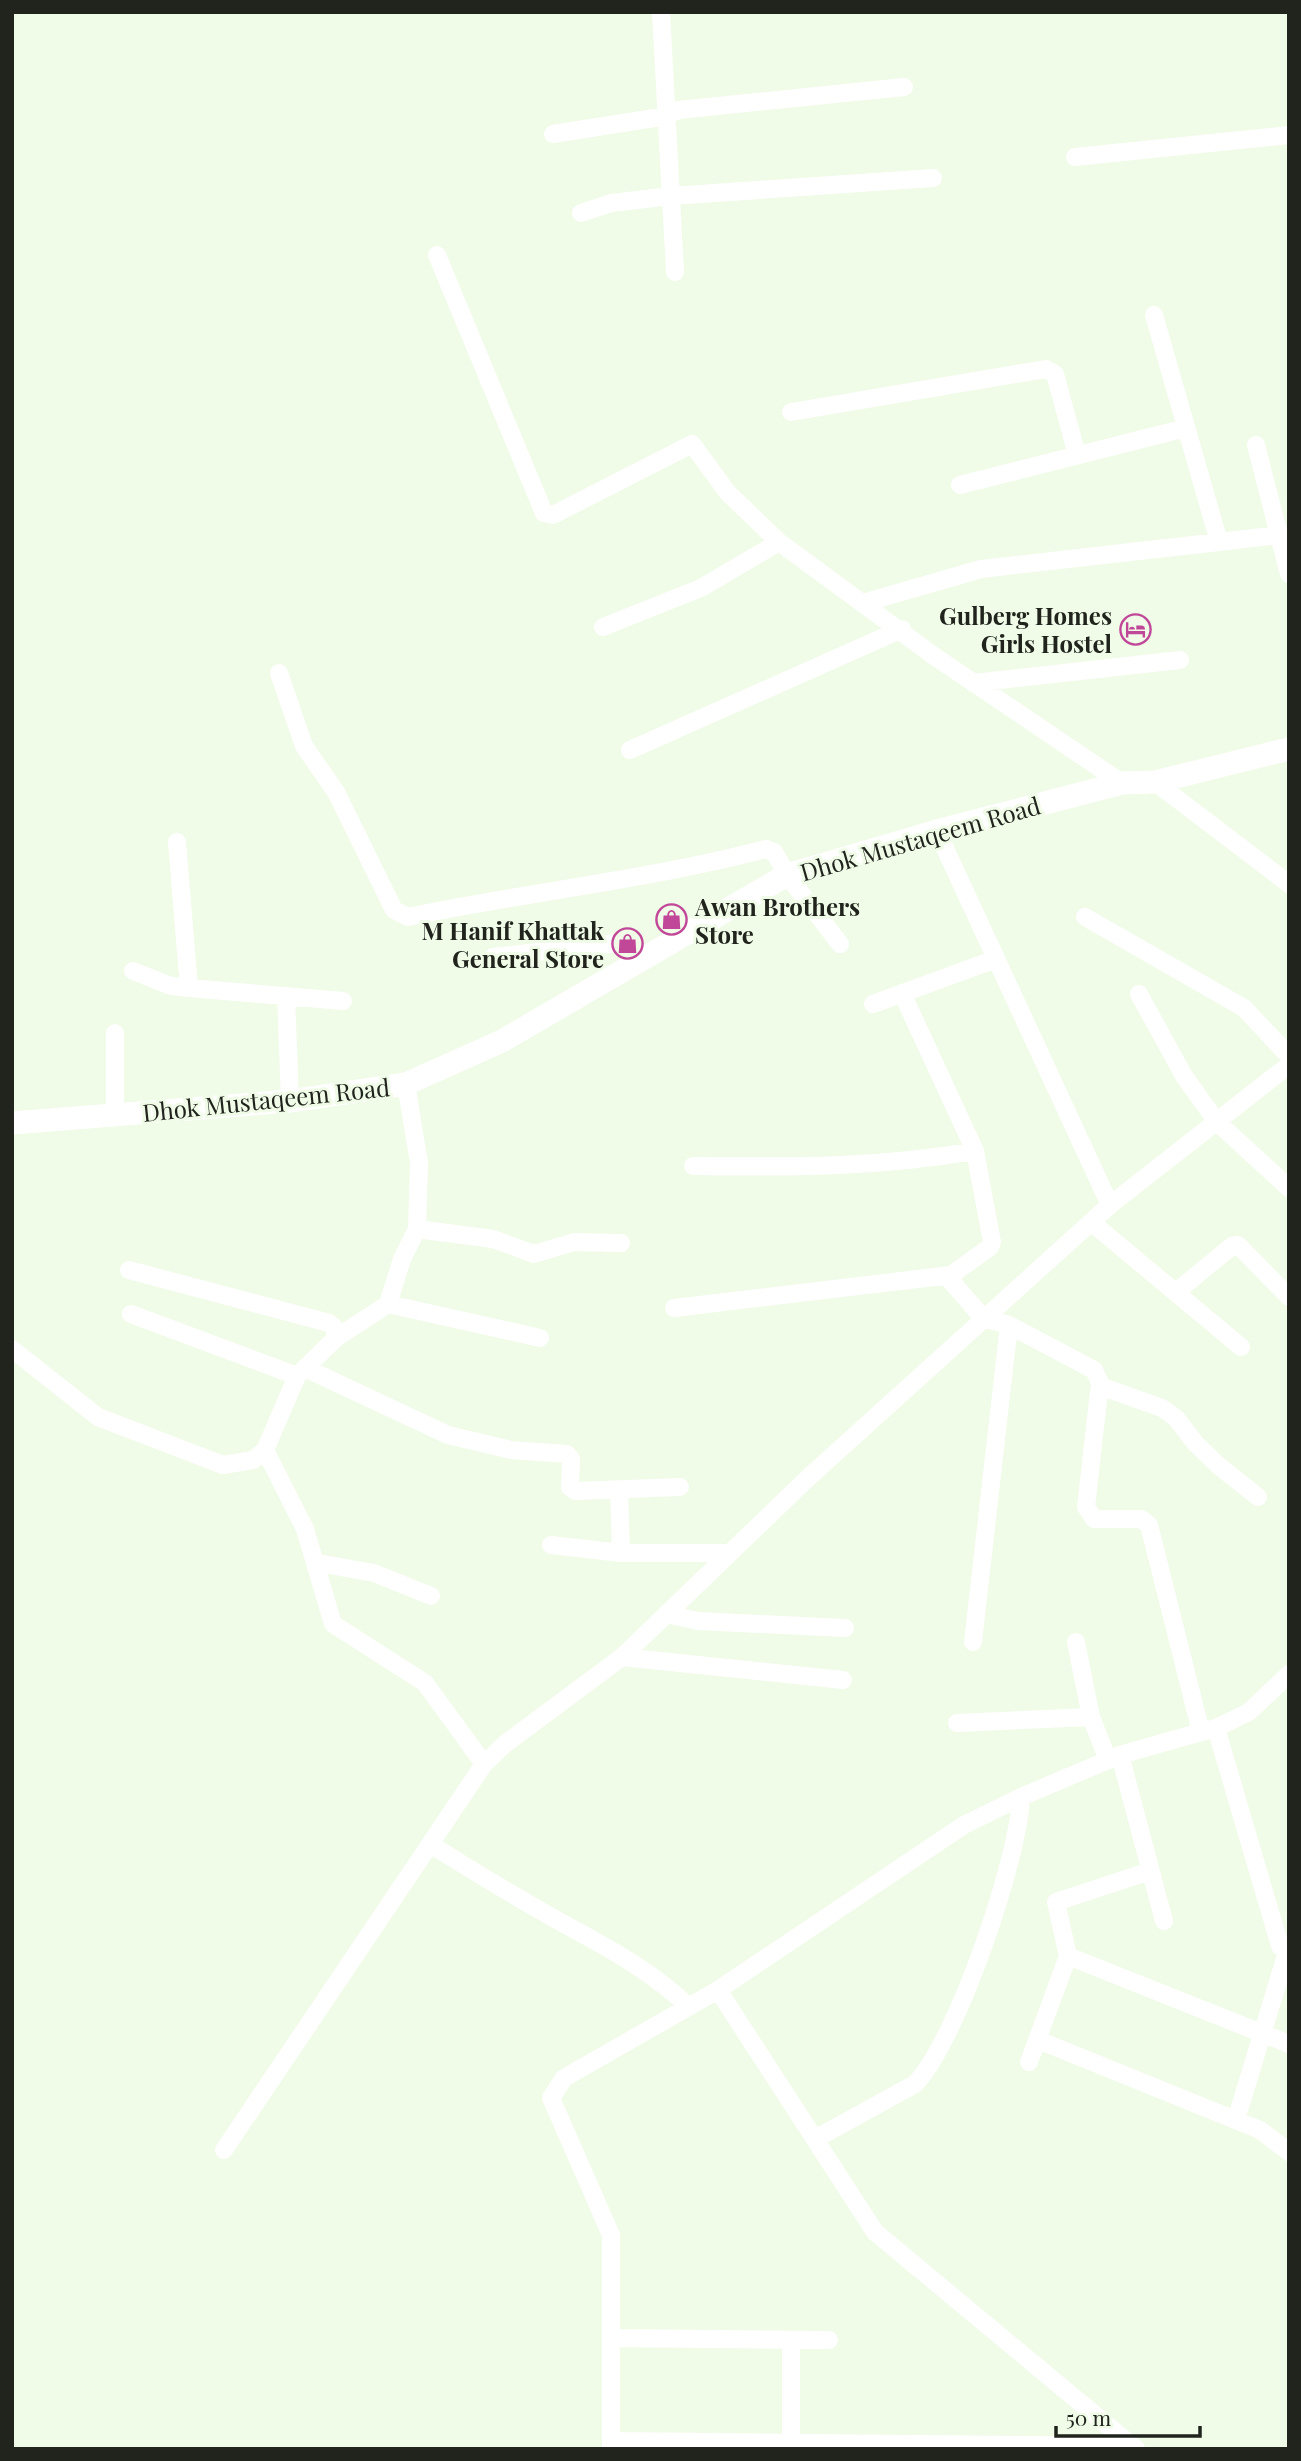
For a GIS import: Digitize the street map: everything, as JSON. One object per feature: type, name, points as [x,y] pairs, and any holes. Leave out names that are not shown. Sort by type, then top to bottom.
[{"type":"street","points":[[661,12],[675,272]]},
{"type":"street","points":[[553,134],[667,116],[678,110],[904,87]]},
{"type":"street","points":[[1074,158],[1289,135]]},
{"type":"street","points":[[581,213],[611,203],[671,196],[933,178]]},
{"type":"street","points":[[437,255],[544,513],[553,515],[692,444],[728,493],[779,542],[973,682],[1122,783]]},
{"type":"street","points":[[1154,314],[1219,542]]},
{"type":"street","points":[[791,412],[1046,369],[1055,374],[1077,455]]},
{"type":"street","points":[[960,485],[1185,428]]},
{"type":"street","points":[[1256,445],[1289,574]]},
{"type":"street","points":[[863,603],[981,569],[1278,535]]},
{"type":"street","points":[[603,627],[701,588],[779,542]]},
{"type":"street","points":[[630,750],[902,629]]},
{"type":"street","points":[[973,682],[1180,660]]},
{"type":"street","points":[[279,673],[304,746],[336,792],[394,910],[400,915],[408,917],[503,897],[666,872],[766,849],[774,852],[787,875],[840,944]]},
{"type":"street","name":"Dhok Mustaqeem Road","points":[[12,1123],[290,1101],[406,1084],[502,1041],[787,875],[937,831],[1122,783],[1155,782],[1289,748]]},
{"type":"street","points":[[1155,782],[1289,884]]},
{"type":"street","points":[[937,831],[1110,1205]]},
{"type":"street","points":[[177,842],[189,988]]},
{"type":"street","points":[[1085,917],[1244,1008],[1289,1056]]},
{"type":"street","points":[[493,957],[617,943],[648,956]]},
{"type":"street","points":[[873,1004],[996,959]]},
{"type":"street","points":[[133,971],[171,986],[343,1001]]},
{"type":"street","points":[[674,1308],[951,1275],[990,1247],[992,1242],[975,1151],[902,993]]},
{"type":"street","points":[[1139,994],[1184,1076],[1217,1122],[1289,1188]]},
{"type":"street","points":[[286,996],[290,1101]]},
{"type":"street","points":[[115,1033],[115,1115]]},
{"type":"street","points":[[224,2150],[484,1763],[505,1744],[622,1657],[983,1318],[1110,1205],[1289,1065]]},
{"type":"street","points":[[12,1349],[99,1417],[223,1465],[253,1460],[264,1450],[301,1372],[336,1338],[388,1304],[402,1259],[417,1229],[419,1163],[406,1084]]},
{"type":"street","points":[[693,1166],[830,1167],[907,1163],[975,1151]]},
{"type":"street","points":[[1091,1222],[1241,1347]]},
{"type":"street","points":[[417,1229],[493,1239],[534,1254],[574,1242],[621,1243]]},
{"type":"street","points":[[1176,1292],[1238,1245],[1289,1297]]},
{"type":"street","points":[[129,1270],[329,1323],[334,1327],[336,1338]]},
{"type":"street","points":[[951,1275],[951,1281],[983,1318],[1009,1325],[1094,1370],[1100,1386],[1086,1507],[1094,1519],[1141,1519],[1149,1525],[1208,1730],[1280,1946],[1288,1953],[1236,2120]]},
{"type":"street","points":[[388,1304],[540,1338]]},
{"type":"street","points":[[131,1314],[301,1372],[448,1435],[511,1450],[567,1454],[571,1459],[570,1488],[575,1491],[680,1487]]},
{"type":"street","points":[[973,1642],[1009,1325]]},
{"type":"street","points":[[1100,1386],[1162,1408],[1176,1418],[1211,1459],[1258,1497]]},
{"type":"street","points":[[264,1450],[306,1530],[318,1563],[333,1624],[425,1683],[484,1763]]},
{"type":"street","points":[[619,1490],[621,1553]]},
{"type":"street","points":[[551,1545],[621,1553],[730,1553]]},
{"type":"street","points":[[318,1563],[374,1573],[430,1596]]},
{"type":"street","points":[[666,1614],[698,1621],[845,1628]]},
{"type":"street","points":[[1076,1642],[1090,1717],[1114,1757],[1164,1921]]},
{"type":"street","points":[[622,1657],[843,1680]]},
{"type":"street","points":[[1134,2447],[791,2443],[611,2445],[611,2235],[551,2098],[564,2078],[609,2056],[718,1990],[964,1825],[1114,1757],[1208,1730],[1249,1712],[1288,1677]]},
{"type":"street","points":[[957,1723],[1090,1717]]},
{"type":"street","points":[[815,2140],[915,2084],[927,2071],[942,2046],[992,1922],[1020,1818],[1021,1797]]},
{"type":"street","points":[[430,1844],[493,1884],[635,1964],[669,1987],[689,2007]]},
{"type":"street","points":[[1029,2062],[1068,1956],[1056,1902],[1150,1871]]},
{"type":"street","points":[[1068,1956],[1289,2043]]},
{"type":"street","points":[[718,1990],[875,2232],[1134,2447]]},
{"type":"street","points":[[1038,2040],[1260,2130],[1289,2152]]},
{"type":"street","points":[[611,2338],[829,2340]]},
{"type":"street","points":[[791,2340],[791,2443]]},
{"type":"place","name":"Gulberg Homes Girls Hostel","points":[[1135,629]]},
{"type":"place","name":"Awan Brothers Store","points":[[672,920]]},
{"type":"place","name":"M Hanif Khattak General Store","points":[[627,944]]}]
